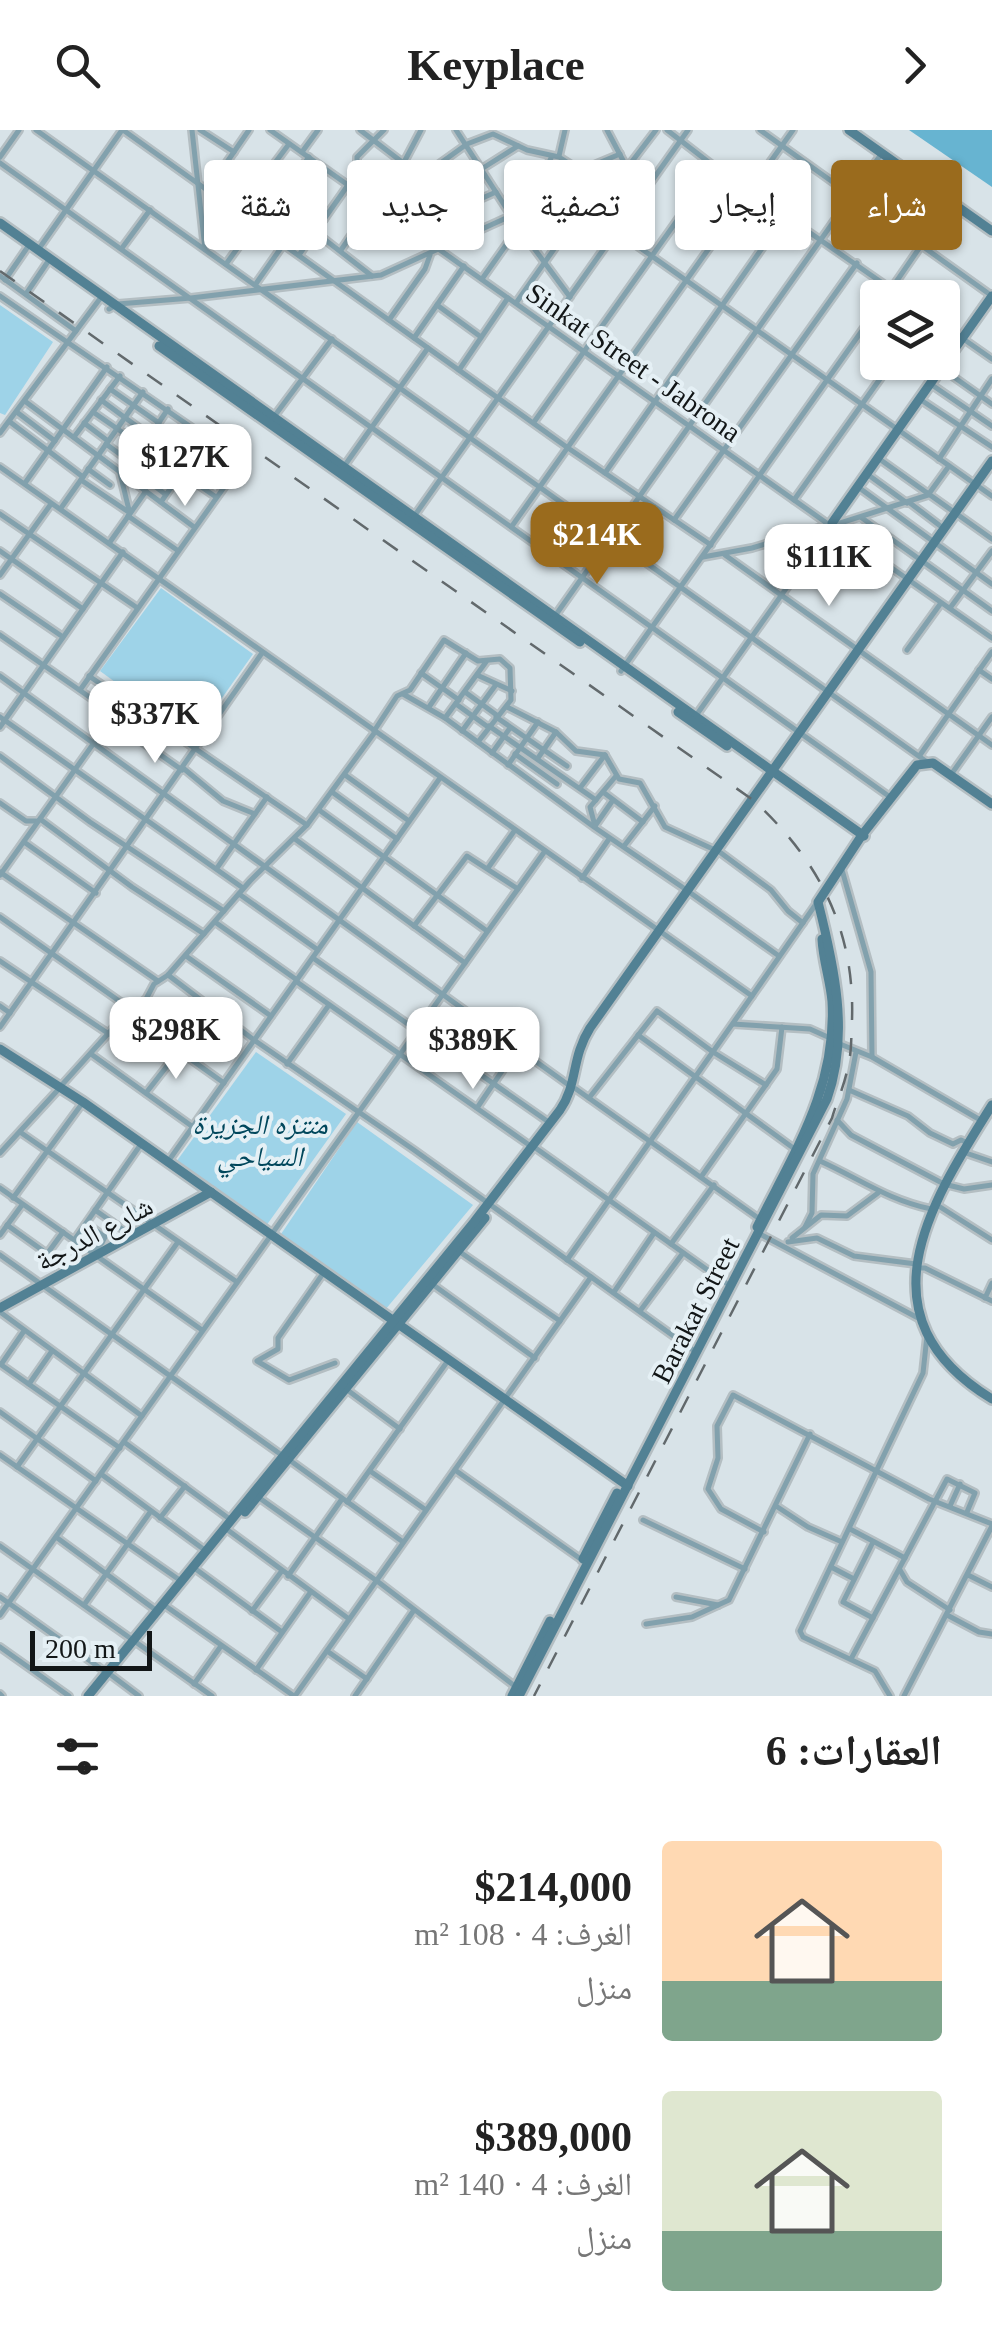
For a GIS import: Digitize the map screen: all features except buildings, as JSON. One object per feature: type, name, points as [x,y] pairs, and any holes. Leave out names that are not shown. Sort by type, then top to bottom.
[{"type":"street","points":[[19,130],[0,160],[890,797]]},
{"type":"street","points":[[36,130],[204,249]]},
{"type":"street","points":[[76,331],[3,278],[67,210],[123,130],[204,189]]},
{"type":"street","points":[[192,130],[204,249]]},
{"type":"street","points":[[200,130],[234,152]]},
{"type":"street","points":[[228,160],[249,130]]},
{"type":"street","name":"Sinkat Street - Jabrona","points":[[270,130],[347,183]]},
{"type":"street","points":[[301,152],[318,130]]},
{"type":"street","points":[[360,130],[397,160]]},
{"type":"street","points":[[357,160],[384,130]]},
{"type":"street","points":[[408,160],[421,130]]},
{"type":"street","points":[[456,130],[477,160]]},
{"type":"street","points":[[507,138],[517,130]]},
{"type":"street","points":[[553,160],[565,130]]},
{"type":"street","points":[[608,130],[623,160]]},
{"type":"street","points":[[633,160],[656,130]]},
{"type":"street","points":[[667,130],[706,160]]},
{"type":"street","points":[[655,177],[688,130]]},
{"type":"street","points":[[760,130],[831,181]]},
{"type":"street","points":[[772,160],[793,130]]},
{"type":"street","points":[[848,130],[892,160]]},
{"type":"street","points":[[445,160],[466,144],[490,134],[561,160]]},
{"type":"street","points":[[278,160],[289,144]]},
{"type":"street","points":[[484,167],[518,146]]},
{"type":"street","points":[[877,160],[882,153]]},
{"type":"street","points":[[605,160],[620,154]]},
{"type":"street","points":[[484,171],[504,204]]},
{"type":"street","points":[[327,215],[347,185]]},
{"type":"street","points":[[484,197],[497,192]]},
{"type":"street","points":[[121,248],[150,210]]},
{"type":"street","points":[[962,210],[992,231]]},
{"type":"street","points":[[534,422],[675,221]]},
{"type":"street","points":[[553,619],[831,225]]},
{"type":"street","points":[[0,226],[862,839]]},
{"type":"street","points":[[811,233],[880,280]]},
{"type":"street","points":[[327,240],[372,276]]},
{"type":"street","points":[[341,250],[347,242]]},
{"type":"street","points":[[482,279],[504,248]]},
{"type":"street","points":[[32,250],[100,299]]},
{"type":"street","points":[[205,250],[992,806]]},
{"type":"street","points":[[226,264],[237,250]]},
{"type":"street","points":[[258,287],[280,250]]},
{"type":"street","points":[[291,250],[711,545]]},
{"type":"street","points":[[299,255],[303,250]]},
{"type":"street","points":[[111,307],[372,276],[398,270],[440,250]]},
{"type":"street","name":"Sinkat Street - Jabrona","points":[[440,250],[992,638]]},
{"type":"street","points":[[534,250],[570,297]]},
{"type":"street","points":[[516,304],[553,250]]},
{"type":"street","points":[[412,520],[603,250]]},
{"type":"street","points":[[642,250],[992,496]]},
{"type":"street","points":[[512,526],[708,250]]},
{"type":"street","points":[[605,473],[761,250]]},
{"type":"street","points":[[897,280],[918,250]]},
{"type":"street","points":[[927,250],[992,296],[960,341]]},
{"type":"street","points":[[389,320],[430,255]]},
{"type":"street","points":[[26,294],[47,263]]},
{"type":"street","points":[[674,520],[856,263]]},
{"type":"street","points":[[414,338],[464,266]]},
{"type":"street","points":[[0,296],[242,462],[80,690]]},
{"type":"street","points":[[459,370],[508,298]]},
{"type":"street","points":[[0,433],[100,299]]},
{"type":"street","points":[[437,305],[481,338]]},
{"type":"street","points":[[622,669],[860,334]]},
{"type":"street","points":[[962,338],[992,359]]},
{"type":"street","points":[[271,422],[332,339]]},
{"type":"street","points":[[343,467],[428,348]]},
{"type":"street","points":[[24,484],[107,367]]},
{"type":"street","points":[[74,437],[120,376]]},
{"type":"street","points":[[940,459],[992,379]]},
{"type":"street","points":[[794,500],[879,380]]},
{"type":"street","points":[[693,719],[932,380]]},
{"type":"street","points":[[958,380],[992,404]]},
{"type":"street","points":[[930,383],[992,426]]},
{"type":"street","points":[[110,389],[159,423]]},
{"type":"street","points":[[60,509],[143,392]]},
{"type":"street","points":[[86,398],[142,448],[216,497]]},
{"type":"street","points":[[918,398],[992,447]]},
{"type":"street","points":[[26,402],[98,456],[154,472],[173,486]]},
{"type":"street","points":[[97,406],[150,436]]},
{"type":"street","points":[[129,515],[128,467],[168,409]]},
{"type":"street","points":[[18,413],[55,441]]},
{"type":"street","points":[[10,422],[177,550]]},
{"type":"street","points":[[271,422],[343,467],[412,520]]},
{"type":"street","points":[[84,423],[107,442],[146,491],[194,527]]},
{"type":"street","points":[[162,460],[180,434]]},
{"type":"street","points":[[161,502],[206,437]]},
{"type":"street","points":[[878,458],[992,539]]},
{"type":"street","points":[[162,1609],[206,1551],[258,1497],[286,1457],[346,1389],[569,1107],[576,1054],[584,1038],[992,465]]},
{"type":"street","points":[[703,557],[725,555],[908,503],[928,494],[949,466]]},
{"type":"street","points":[[0,467],[752,996]]},
{"type":"street","points":[[128,467],[165,494]]},
{"type":"street","points":[[88,469],[110,486]]},
{"type":"street","points":[[148,481],[154,472]]},
{"type":"street","points":[[867,474],[944,529]]},
{"type":"street","points":[[858,487],[992,584]]},
{"type":"street","points":[[109,543],[146,491]]},
{"type":"street","points":[[0,575],[52,503]]},
{"type":"street","points":[[0,514],[136,607]]},
{"type":"street","points":[[937,543],[958,514]]},
{"type":"street","points":[[862,518],[992,611]]},
{"type":"street","points":[[0,551],[82,609]]},
{"type":"street","points":[[123,552],[2,722],[216,869],[318,950]]},
{"type":"street","points":[[950,608],[992,552]]},
{"type":"street","points":[[725,555],[992,745]]},
{"type":"street","points":[[0,594],[62,636]]},
{"type":"street","points":[[906,650],[942,602]]},
{"type":"street","points":[[0,635],[80,690],[224,801],[256,814]]},
{"type":"street","points":[[0,1153],[320,810],[397,696],[410,690],[444,640],[486,662],[500,660],[507,664],[512,691],[507,706],[478,742]]},
{"type":"street","points":[[0,1027],[262,652]]},
{"type":"street","points":[[429,707],[466,652]]},
{"type":"street","points":[[862,839],[925,762],[948,715],[991,656]]},
{"type":"street","points":[[445,718],[486,662]]},
{"type":"street","points":[[979,670],[992,679]]},
{"type":"street","points":[[421,673],[473,716],[596,800]]},
{"type":"street","points":[[477,674],[512,691]]},
{"type":"street","points":[[0,676],[760,1220]]},
{"type":"street","points":[[89,676],[307,825]]},
{"type":"street","points":[[462,731],[495,686]]},
{"type":"street","points":[[465,692],[567,766]]},
{"type":"street","points":[[403,694],[445,718],[780,956]]},
{"type":"street","points":[[123,701],[0,873],[158,981]]},
{"type":"street","points":[[507,706],[556,732],[573,750],[604,755]]},
{"type":"street","points":[[950,777],[992,718]]},
{"type":"street","points":[[508,765],[538,722]]},
{"type":"street","points":[[492,753],[510,728]]},
{"type":"street","points":[[538,758],[556,732]]},
{"type":"street","points":[[550,795],[573,750]]},
{"type":"street","points":[[515,754],[558,784]]},
{"type":"street","points":[[604,755],[616,776],[624,782],[640,783],[667,829],[719,852],[772,890],[803,924]]},
{"type":"street","points":[[580,788],[604,755]]},
{"type":"street","points":[[0,756],[224,911]]},
{"type":"street","points":[[567,1260],[890,797],[912,768],[925,762]]},
{"type":"street","points":[[345,775],[409,821]]},
{"type":"street","points":[[594,827],[589,809],[616,776]]},
{"type":"street","points":[[167,1164],[440,778]]},
{"type":"street","points":[[332,792],[397,839]]},
{"type":"street","points":[[602,792],[643,822]]},
{"type":"street","points":[[216,869],[267,797]]},
{"type":"street","points":[[594,827],[613,800]]},
{"type":"street","points":[[0,803],[26,821],[40,820],[204,934]]},
{"type":"street","points":[[624,846],[655,806]]},
{"type":"street","points":[[320,810],[488,931]]},
{"type":"street","points":[[488,868],[515,830]]},
{"type":"street","points":[[582,878],[610,838]]},
{"type":"street","points":[[294,839],[465,963]]},
{"type":"street","points":[[24,842],[96,893]]},
{"type":"street","points":[[0,1615],[545,851]]},
{"type":"street","points":[[414,926],[467,856],[518,889]]},
{"type":"street","points":[[840,871],[870,972],[872,1057]]},
{"type":"street","name":"Barakat Street","points":[[516,1693],[582,1560],[760,1234],[827,1098],[834,1075],[836,987],[818,902]]},
{"type":"street","points":[[0,916],[224,1083]]},
{"type":"street","points":[[215,922],[726,1283]]},
{"type":"street","points":[[186,956],[271,1016]]},
{"type":"street","points":[[313,958],[550,1124]]},
{"type":"street","points":[[0,960],[109,1034]]},
{"type":"street","points":[[168,975],[693,1350]]},
{"type":"street","points":[[288,1064],[329,1005]]},
{"type":"street","points":[[0,1006],[10,1013]]},
{"type":"street","points":[[589,1098],[657,1011],[766,1085]]},
{"type":"street","points":[[732,1024],[810,1029],[872,1057],[982,1121]]},
{"type":"street","points":[[701,1176],[780,1062],[782,1027]]},
{"type":"street","points":[[638,1035],[796,1150]]},
{"type":"street","name":"Barakat Street","points":[[516,1693],[796,1150],[820,1100],[833,1040]]},
{"type":"street","points":[[477,1108],[518,1048]]},
{"type":"street","points":[[146,1093],[178,1051]]},
{"type":"street","points":[[0,1052],[167,1164],[624,1486]]},
{"type":"street","points":[[805,1227],[812,1213],[813,1174],[850,1090],[856,1052]]},
{"type":"street","points":[[91,1054],[193,1127]]},
{"type":"street","points":[[534,1148],[574,1088]]},
{"type":"street","points":[[58,1090],[167,1164]]},
{"type":"street","points":[[850,1090],[908,1116],[953,1144],[961,1140],[992,1162]]},
{"type":"street","points":[[13,1198],[80,1106]]},
{"type":"street","points":[[890,1696],[879,1675],[800,1634],[923,1373],[927,1336],[916,1266],[933,1206],[991,1107]]},
{"type":"street","points":[[836,1120],[851,1135],[944,1184],[964,1189],[992,1185]]},
{"type":"street","points":[[20,1132],[237,1282]]},
{"type":"street","points":[[74,1240],[140,1147]]},
{"type":"street","points":[[820,1160],[864,1180],[878,1194],[933,1206],[992,1240]]},
{"type":"street","points":[[671,1244],[714,1186]]},
{"type":"street","points":[[0,1188],[202,1331]]},
{"type":"street","name":"شارع الدرجة","points":[[0,1310],[94,1254],[209,1194]]},
{"type":"street","points":[[785,1244],[821,1215],[852,1213],[878,1194]]},
{"type":"street","points":[[0,1235],[22,1204]]},
{"type":"street","points":[[91,1696],[459,1251],[491,1204]]},
{"type":"street","points":[[96,1210],[137,1234]]},
{"type":"street","points":[[94,1254],[112,1222]]},
{"type":"street","points":[[86,1223],[105,1237]]},
{"type":"street","points":[[7,1225],[70,1270]]},
{"type":"street","points":[[48,1254],[62,1232]]},
{"type":"street","points":[[614,1292],[654,1232]]},
{"type":"street","points":[[760,1234],[848,1279],[871,1296],[923,1320]]},
{"type":"street","points":[[270,1236],[505,1400]]},
{"type":"street","points":[[785,1244],[817,1238],[854,1256],[925,1268],[988,1299],[992,1282]]},
{"type":"street","points":[[16,1467],[178,1242]]},
{"type":"street","points":[[459,1251],[560,1321]]},
{"type":"street","points":[[640,1311],[684,1252]]},
{"type":"street","points":[[0,1254],[403,1542]]},
{"type":"street","points":[[322,1275],[278,1338],[278,1349],[257,1361],[289,1380],[335,1363]]},
{"type":"street","points":[[56,1537],[104,1574],[222,1646],[294,1696],[591,1277]]},
{"type":"street","points":[[432,1284],[535,1358]]},
{"type":"street","points":[[0,1310],[142,1416]]},
{"type":"street","points":[[24,1331],[0,1364],[185,1486],[281,1572],[349,1620]]},
{"type":"street","points":[[927,1336],[952,1368],[976,1389],[992,1395]]},
{"type":"street","points":[[29,1384],[52,1352]]},
{"type":"street","points":[[288,1576],[370,1471],[447,1362]]},
{"type":"street","points":[[346,1389],[400,1428]]},
{"type":"street","points":[[764,1532],[717,1506],[708,1489],[718,1458],[717,1426],[735,1395],[935,1501],[992,1525],[904,1696]]},
{"type":"street","points":[[0,1412],[96,1481]]},
{"type":"street","points":[[646,1624],[692,1617],[732,1596],[810,1434]]},
{"type":"street","points":[[0,1455],[182,1582]]},
{"type":"street","points":[[455,1470],[582,1560]]},
{"type":"street","points":[[370,1471],[426,1510]]},
{"type":"street","points":[[101,1474],[206,1551]]},
{"type":"street","points":[[851,1659],[946,1479],[975,1493],[966,1513]]},
{"type":"street","points":[[950,1506],[960,1484]]},
{"type":"street","points":[[160,1518],[185,1486]]},
{"type":"street","points":[[258,1497],[376,1581],[516,1693]]},
{"type":"street","points":[[776,1506],[808,1527],[842,1542]]},
{"type":"street","points":[[84,1605],[151,1511]]},
{"type":"street","points":[[643,1520],[745,1569]]},
{"type":"street","points":[[849,1529],[905,1558]]},
{"type":"street","points":[[873,1618],[844,1602],[874,1542]]},
{"type":"street","points":[[0,1546],[209,1695]]},
{"type":"street","points":[[831,1566],[855,1580]]},
{"type":"street","points":[[197,1570],[282,1632]]},
{"type":"street","points":[[900,1570],[907,1582],[948,1612],[979,1632],[992,1634]]},
{"type":"street","points":[[252,1611],[281,1572]]},
{"type":"street","points":[[967,1575],[992,1587]]},
{"type":"street","points":[[256,1670],[310,1593]]},
{"type":"street","points":[[0,1596],[139,1696]]},
{"type":"street","points":[[676,1597],[721,1604]]},
{"type":"street","points":[[355,1696],[414,1610]]},
{"type":"street","points":[[194,1684],[222,1646]]},
{"type":"street","points":[[0,1647],[70,1696]]},
{"type":"street","points":[[326,1651],[367,1680]]},
{"type":"green space","points":[[0,305],[53,342],[5,415],[0,413]]},
{"type":"green space","points":[[161,588],[253,654],[193,739],[100,671]]},
{"type":"green space","name":"منتزه الجزيرة السياحي","points":[[256,1052],[346,1114],[266,1226],[176,1162]]},
{"type":"green space","points":[[357,1122],[473,1205],[385,1310],[279,1237]]},
{"type":"shaded area","points":[[909,130],[992,130],[992,187],[962,166],[962,160],[953,160]]},
{"type":"railway","points":[[0,271],[753,800],[797,847],[814,872],[839,927],[851,987],[851,1037],[847,1073],[832,1118],[534,1696]]}]
